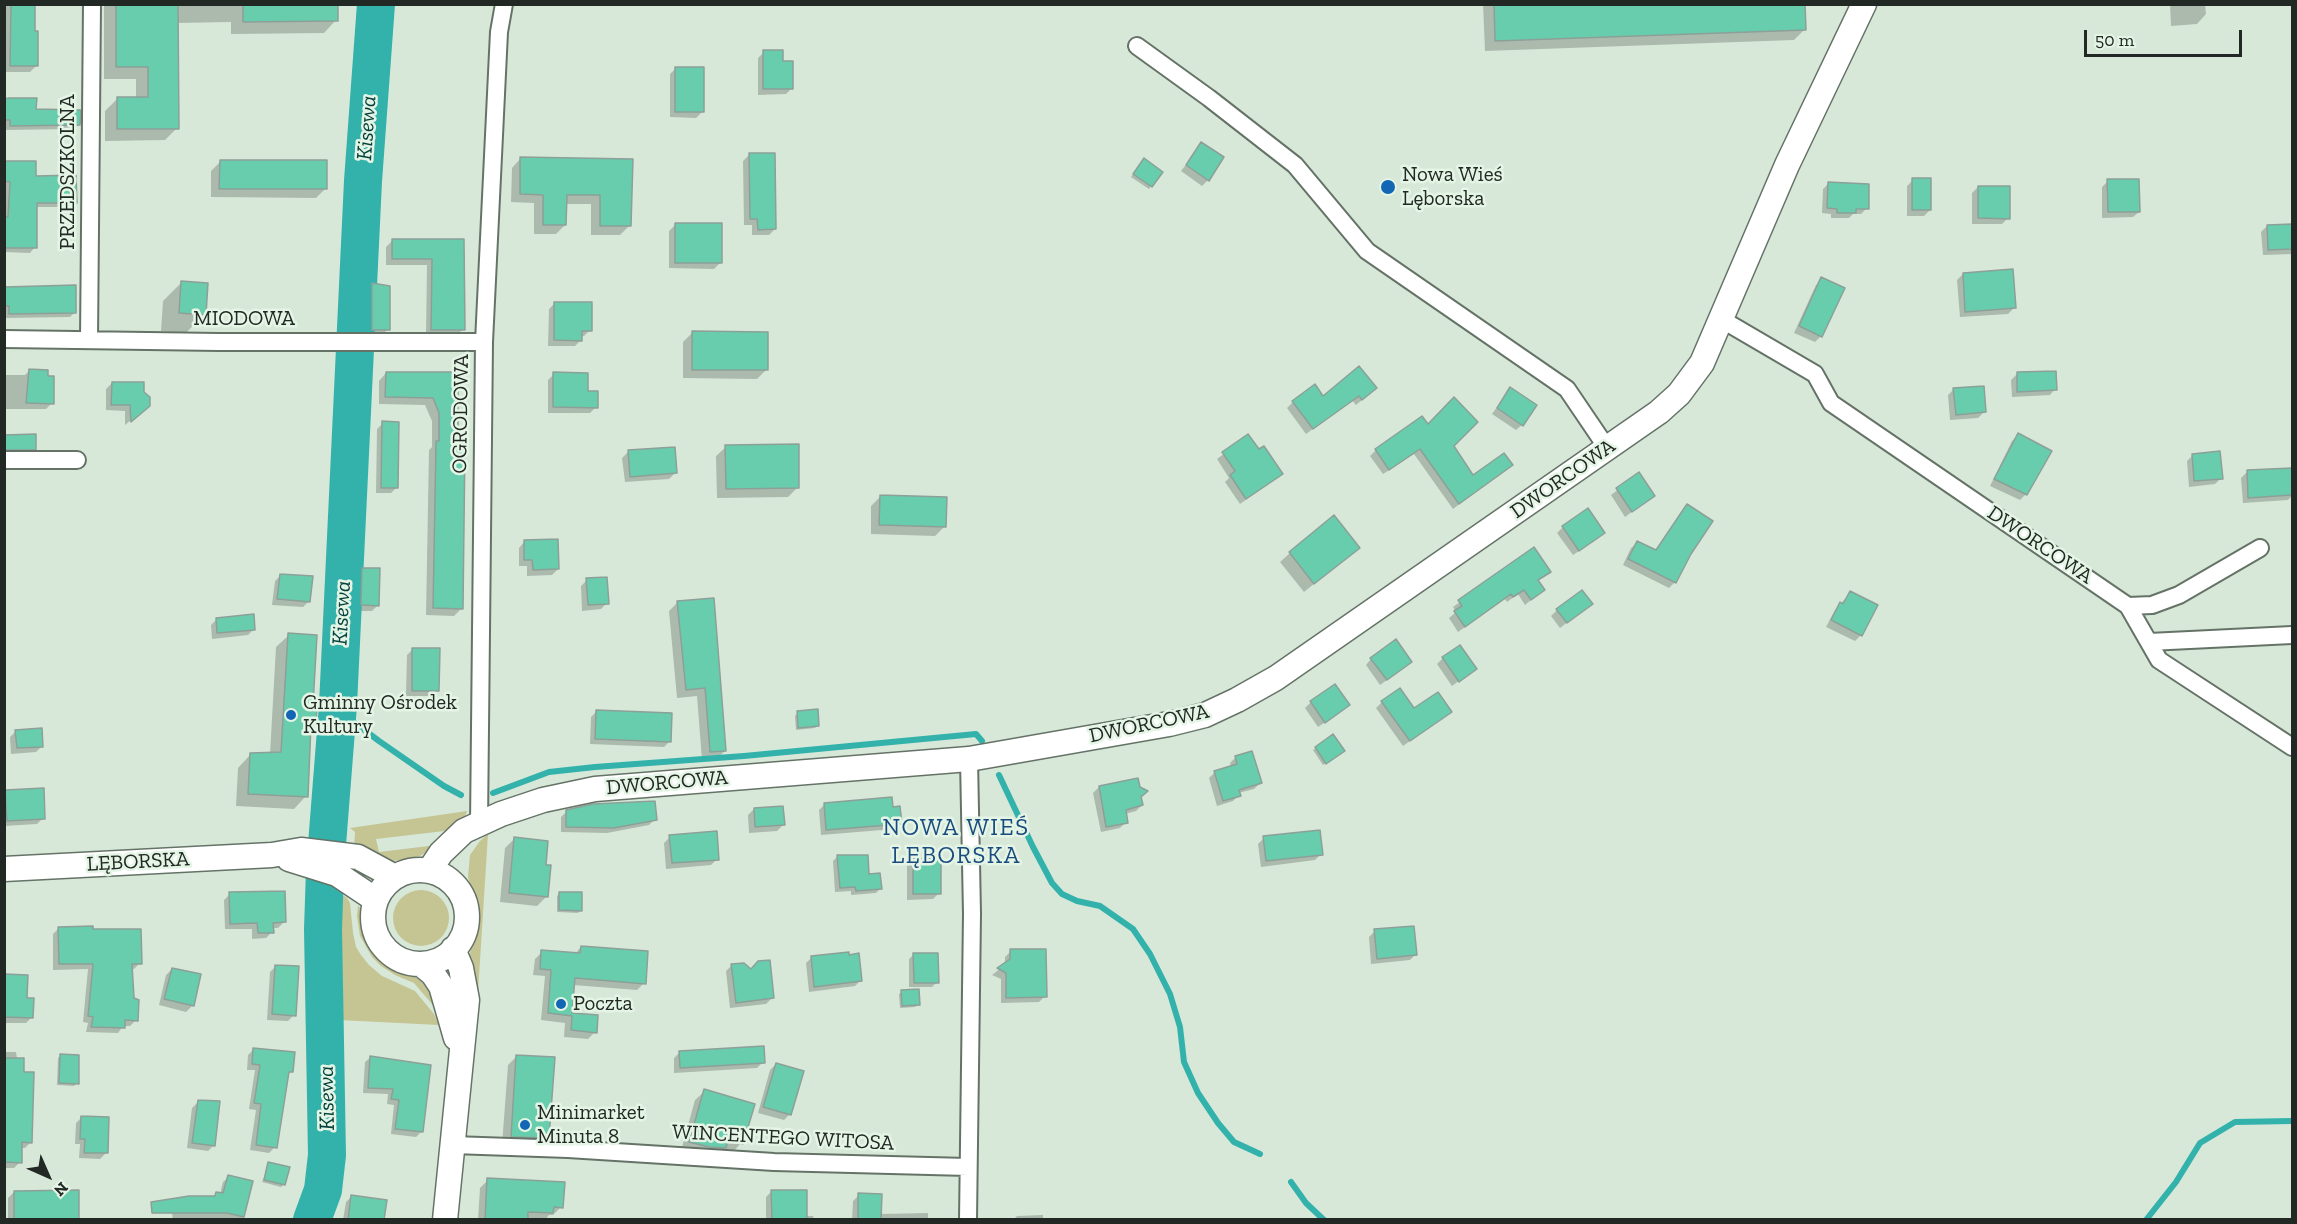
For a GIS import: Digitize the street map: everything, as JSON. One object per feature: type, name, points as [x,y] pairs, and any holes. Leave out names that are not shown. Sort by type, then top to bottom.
[{"type":"street","name":"PRZEDSZKOLNA","points":[[89,340],[92,4]]},
{"type":"street","name":"OGRODOWA","points":[[479,824],[484,342],[499,32],[504,4]]},
{"type":"street","name":"DWORCOWA","points":[[440,875],[454,839],[479,824],[528,804],[595,789],[969,759],[1169,724],[1205,715],[1276,678],[1659,412],[1679,394],[1702,363],[1786,165],[1864,4]]},
{"type":"street","points":[[1137,46],[1209,98],[1294,165],[1367,251],[1567,389],[1607,448]]},
{"type":"street","name":"DWORCOWA","points":[[1720,319],[1815,374],[1832,403],[2128,606],[2159,660],[2292,747]]},
{"type":"street","name":"MIODOWA","points":[[4,339],[484,342]]},
{"type":"street","points":[[4,460],[76,460]]},
{"type":"street","points":[[2128,606],[2152,605],[2178,595],[2260,548]]},
{"type":"street","points":[[2149,642],[2292,635]]},
{"type":"street","points":[[968,1220],[972,914],[969,759]]},
{"type":"street","name":"LĘBORSKA","points":[[4,869],[272,855],[287,851],[338,864],[358,857],[395,877]]},
{"type":"street","name":"LĘBORSKA","points":[[338,864],[376,900]]},
{"type":"street","points":[[408,871],[440,875],[460,891],[466,905],[467,920],[464,934],[446,957],[421,964],[403,961],[390,953],[380,942],[374,921],[376,900],[384,886],[395,877],[408,871]]},
{"type":"street","points":[[445,1220],[466,1000],[461,968],[453,950]]},
{"type":"street","points":[[421,964],[433,974],[441,986],[450,1011],[461,1064]]},
{"type":"street","name":"WINCENTEGO WITOSA","points":[[453,1145],[568,1149],[774,1162],[968,1167]]},
{"type":"shaded area","points":[[467,811],[464,820],[453,830],[376,839],[379,852],[437,845],[420,856],[388,861],[354,847],[355,832],[350,828]]},
{"type":"shaded area","points":[[488,834],[476,1024],[468,961],[478,924],[478,914],[468,877],[470,855]]},
{"type":"shaded area","points":[[421,890],[436,895],[444,903],[449,918],[444,933],[436,941],[421,946],[406,941],[398,933],[393,918],[398,903],[406,895]]},
{"type":"shaded area","points":[[341,894],[350,903],[353,933],[356,947],[361,955],[382,976],[415,991],[434,1014],[439,1025],[339,1020]]},
{"type":"shaded area","points":[[358,905],[362,911],[367,937],[376,953],[396,970],[418,978],[434,994],[437,1010],[414,983],[395,975],[372,957],[360,936]]},
{"type":"building","points":[[11,4],[35,4],[38,66],[10,66]]},
{"type":"building","points":[[116,4],[178,4],[179,129],[117,129],[117,97],[148,97],[148,67],[116,67]]},
{"type":"building","points":[[243,4],[338,4],[338,21],[243,22]]},
{"type":"building","points":[[1494,4],[1805,4],[1806,30],[1495,41]]},
{"type":"building","points":[[763,50],[783,50],[783,61],[793,61],[793,89],[763,89]]},
{"type":"building","points":[[675,67],[704,67],[704,112],[675,112]]},
{"type":"building","points":[[37,98],[36,109],[81,110],[80,125],[10,126],[10,120],[4,120],[4,99]]},
{"type":"building","points":[[1201,142],[1224,157],[1209,181],[1186,165]]},
{"type":"building","points":[[749,153],[775,153],[776,229],[758,230],[757,219],[750,219]]},
{"type":"building","points":[[520,157],[633,159],[631,226],[600,226],[600,195],[567,195],[566,225],[543,225],[543,195],[520,194]]},
{"type":"building","points":[[1144,158],[1163,172],[1152,187],[1133,174]]},
{"type":"building","points":[[220,160],[327,160],[327,189],[219,189]]},
{"type":"building","points":[[4,161],[36,161],[36,176],[76,175],[77,203],[37,203],[37,248],[5,248],[5,217],[8,217],[10,182],[4,181]]},
{"type":"building","points":[[1912,178],[1931,178],[1931,210],[1912,210]]},
{"type":"building","points":[[2107,179],[2139,179],[2140,212],[2108,212]]},
{"type":"building","points":[[1828,182],[1869,184],[1869,209],[1856,209],[1856,213],[1837,213],[1837,209],[1827,208]]},
{"type":"building","points":[[1978,186],[2010,186],[2010,219],[1978,218]]},
{"type":"building","points":[[675,223],[722,223],[722,263],[675,263]]},
{"type":"building","points":[[2292,224],[2292,249],[2268,250],[2267,225]]},
{"type":"building","points":[[392,239],[464,239],[465,330],[431,330],[432,259],[392,259]]},
{"type":"building","points":[[2013,269],[2016,308],[1965,312],[1963,273]]},
{"type":"building","points":[[1821,277],[1845,288],[1822,337],[1799,326]]},
{"type":"building","points":[[181,281],[208,283],[206,315],[179,313]]},
{"type":"building","points":[[372,283],[390,286],[390,330],[372,330]]},
{"type":"building","points":[[76,285],[76,313],[9,314],[9,306],[4,306],[4,287]]},
{"type":"building","points":[[554,302],[592,302],[592,331],[582,331],[582,341],[554,340]]},
{"type":"building","points":[[692,331],[768,332],[768,370],[692,370]]},
{"type":"building","points":[[1359,366],[1377,388],[1362,400],[1359,396],[1313,429],[1292,401],[1315,384],[1323,396]]},
{"type":"building","points":[[29,369],[48,370],[48,376],[54,376],[54,404],[26,403]]},
{"type":"building","points":[[2056,371],[2057,390],[2017,392],[2017,372]]},
{"type":"building","points":[[386,372],[458,372],[458,441],[465,441],[463,609],[433,608],[436,441],[439,441],[439,413],[433,398],[385,397]]},
{"type":"building","points":[[553,372],[588,373],[588,391],[598,391],[598,408],[553,407]]},
{"type":"building","points":[[112,382],[144,382],[144,392],[150,397],[150,406],[131,422],[130,405],[111,405]]},
{"type":"building","points":[[1984,386],[1986,412],[1956,415],[1953,388]]},
{"type":"building","points":[[1510,387],[1537,405],[1523,426],[1497,408]]},
{"type":"building","points":[[1454,397],[1478,422],[1454,446],[1473,475],[1504,453],[1513,465],[1459,504],[1420,449],[1389,470],[1375,449],[1422,416],[1428,424]]},
{"type":"building","points":[[382,421],[399,422],[398,488],[381,488]]},
{"type":"building","points":[[2018,433],[2052,451],[2027,495],[1994,479]]},
{"type":"building","points":[[36,434],[36,450],[4,450],[4,435]]},
{"type":"building","points":[[1248,434],[1259,449],[1264,446],[1283,474],[1246,499],[1230,475],[1235,471],[1222,452]]},
{"type":"building","points":[[799,444],[799,488],[726,489],[725,445]]},
{"type":"building","points":[[675,447],[677,473],[630,477],[628,450]]},
{"type":"building","points":[[2220,451],[2223,479],[2194,481],[2192,454]]},
{"type":"building","points":[[2292,468],[2292,495],[2248,498],[2247,470]]},
{"type":"building","points":[[1639,472],[1655,496],[1632,512],[1616,488]]},
{"type":"building","points":[[880,495],[947,497],[946,527],[879,525]]},
{"type":"building","points":[[1687,504],[1713,521],[1691,554],[1676,583],[1628,559],[1637,541],[1656,550]]},
{"type":"building","points":[[1588,508],[1605,533],[1579,551],[1562,526]]},
{"type":"building","points":[[1334,515],[1360,548],[1314,584],[1289,552]]},
{"type":"building","points":[[558,539],[559,569],[533,570],[532,560],[524,560],[524,540]]},
{"type":"building","points":[[1534,547],[1551,572],[1538,580],[1545,590],[1531,600],[1524,590],[1513,597],[1511,594],[1465,627],[1454,611],[1462,606],[1458,600]]},
{"type":"building","points":[[362,568],[380,568],[379,606],[361,605]]},
{"type":"building","points":[[280,574],[313,576],[310,602],[277,599]]},
{"type":"building","points":[[607,577],[609,604],[588,605],[586,578]]},
{"type":"building","points":[[1582,590],[1593,604],[1567,623],[1556,609]]},
{"type":"building","points":[[1850,591],[1878,605],[1862,636],[1831,620],[1840,602],[1843,604]]},
{"type":"building","points":[[714,598],[726,751],[710,752],[705,688],[686,690],[677,601]]},
{"type":"building","points":[[254,614],[255,630],[217,633],[216,618]]},
{"type":"building","name":"Gminny Ośrodek Kultury","points":[[288,633],[317,635],[313,705],[317,706],[316,725],[311,724],[308,797],[248,794],[250,753],[281,752]]},
{"type":"building","points":[[1396,639],[1412,662],[1387,680],[1370,658]]},
{"type":"building","points":[[1460,645],[1477,669],[1459,682],[1442,657]]},
{"type":"building","points":[[412,648],[440,648],[439,691],[412,691]]},
{"type":"building","points":[[1335,684],[1350,705],[1325,723],[1310,701]]},
{"type":"building","points":[[1400,688],[1414,708],[1438,692],[1452,712],[1410,741],[1381,701]]},
{"type":"building","points":[[818,709],[819,726],[798,728],[797,711]]},
{"type":"building","points":[[596,710],[672,713],[671,742],[595,739]]},
{"type":"building","points":[[42,728],[43,747],[17,748],[15,730]]},
{"type":"building","points":[[1333,734],[1345,751],[1326,764],[1315,747]]},
{"type":"building","points":[[1252,751],[1262,783],[1239,790],[1241,796],[1223,801],[1214,771],[1237,764],[1235,756]]},
{"type":"building","points":[[1138,778],[1140,787],[1148,791],[1141,797],[1143,805],[1126,810],[1128,823],[1106,827],[1099,786]]},
{"type":"building","points":[[44,788],[45,819],[7,821],[5,790]]},
{"type":"building","points":[[892,797],[893,807],[900,806],[902,824],[826,830],[824,803]]},
{"type":"building","points":[[655,801],[657,820],[614,828],[566,827],[566,810],[593,804]]},
{"type":"building","points":[[783,806],[785,825],[755,827],[754,808]]},
{"type":"building","points":[[1320,830],[1323,855],[1266,861],[1263,836]]},
{"type":"building","points":[[717,831],[719,860],[672,863],[669,835]]},
{"type":"building","points":[[514,837],[548,841],[546,865],[551,865],[548,897],[509,893]]},
{"type":"building","points":[[837,855],[868,855],[869,874],[880,873],[882,889],[856,891],[855,887],[840,888]]},
{"type":"building","points":[[941,858],[941,894],[913,894],[913,859]]},
{"type":"building","points":[[285,891],[286,922],[273,923],[274,933],[258,933],[257,923],[230,924],[229,892]]},
{"type":"building","points":[[559,892],[582,892],[582,911],[559,910]]},
{"type":"building","points":[[93,926],[93,929],[141,929],[142,964],[132,964],[134,998],[139,1000],[138,1021],[125,1020],[125,1028],[91,1027],[93,1017],[88,1016],[93,964],[59,964],[58,927]]},
{"type":"building","points":[[1414,926],[1417,955],[1377,959],[1374,929]]},
{"type":"building","points":[[581,946],[648,951],[646,984],[575,978],[572,1013],[598,1015],[597,1033],[571,1030],[572,1016],[548,1013],[551,970],[540,969],[541,950],[580,953]]},
{"type":"building","points":[[1010,949],[1046,949],[1047,997],[1006,998],[1006,973],[997,968],[1010,959]]},
{"type":"building","points":[[849,952],[849,955],[859,953],[862,981],[814,987],[811,956]]},
{"type":"building","points":[[913,953],[938,953],[939,983],[914,983]]},
{"type":"building","points":[[770,960],[774,998],[736,1003],[731,964],[744,963],[751,969],[758,961]]},
{"type":"building","points":[[275,965],[299,966],[296,1016],[272,1014]]},
{"type":"building","points":[[172,968],[201,974],[194,1006],[164,999]]},
{"type":"building","points":[[4,974],[28,975],[27,998],[34,998],[33,1018],[4,1017]]},
{"type":"building","points":[[919,989],[920,1005],[902,1006],[901,990]]},
{"type":"building","points":[[764,1046],[765,1063],[680,1068],[679,1051]]},
{"type":"building","points":[[253,1048],[295,1052],[293,1072],[289,1072],[277,1148],[256,1145],[261,1104],[254,1103],[260,1065],[252,1064]]},
{"type":"building","points":[[60,1054],[79,1055],[79,1084],[59,1083]]},
{"type":"building","points":[[516,1055],[555,1057],[549,1138],[511,1137]]},
{"type":"building","points":[[370,1056],[431,1065],[423,1132],[395,1129],[399,1100],[391,1099],[393,1089],[368,1088]]},
{"type":"building","points":[[4,1058],[24,1058],[24,1072],[34,1072],[32,1143],[22,1142],[22,1163],[4,1162]]},
{"type":"building","points":[[776,1063],[804,1071],[791,1115],[763,1107]]},
{"type":"building","points":[[704,1089],[755,1104],[743,1144],[728,1140],[726,1148],[689,1142]]},
{"type":"building","points":[[198,1100],[220,1101],[215,1146],[192,1143]]},
{"type":"building","points":[[81,1116],[109,1117],[108,1153],[84,1153],[85,1139],[80,1139]]},
{"type":"building","points":[[268,1162],[290,1167],[285,1185],[264,1180]]},
{"type":"building","points":[[228,1175],[253,1181],[244,1217],[227,1213],[152,1213],[151,1202],[189,1196],[215,1196],[216,1192],[223,1193]]},
{"type":"building","points":[[487,1178],[565,1182],[563,1208],[554,1207],[553,1213],[528,1212],[528,1220],[485,1220]]},
{"type":"building","points":[[79,1190],[79,1219],[14,1219],[14,1191]]},
{"type":"building","points":[[771,1190],[807,1190],[807,1220],[772,1220]]},
{"type":"building","points":[[858,1193],[882,1194],[881,1220],[858,1220]]},
{"type":"building","points":[[351,1195],[387,1200],[384,1220],[348,1220]]},
{"type":"waterway","name":"Kisewa","points":[[312,1220],[323,1190],[327,1155],[323,929],[325,870],[338,705],[363,181],[376,4]]},
{"type":"waterway","points":[[338,705],[351,720],[379,741],[444,786],[461,795]]},
{"type":"waterway","points":[[493,793],[549,772],[595,767],[744,756],[976,734],[982,741]]},
{"type":"waterway","points":[[999,775],[1052,883],[1062,894],[1077,901],[1100,906],[1133,929],[1150,954],[1170,994],[1180,1027],[1184,1062],[1198,1093],[1234,1142],[1260,1154]]},
{"type":"waterway","points":[[2146,1220],[2176,1182],[2200,1143],[2235,1122],[2292,1121]]},
{"type":"waterway","points":[[1291,1182],[1306,1203],[1324,1220]]},
{"type":"place","name":"Nowa Wieś Lęborska","points":[[1388,187]]},
{"type":"place","name":"Gminny Ośrodek Kultury","points":[[291,715]]},
{"type":"place","name":"Poczta","points":[[561,1004]]},
{"type":"place","name":"Minimarket Minuta 8","points":[[525,1125]]},
{"type":"district","name":"NOWA WIEŚ LĘBORSKA","points":[[956,842]]}]
